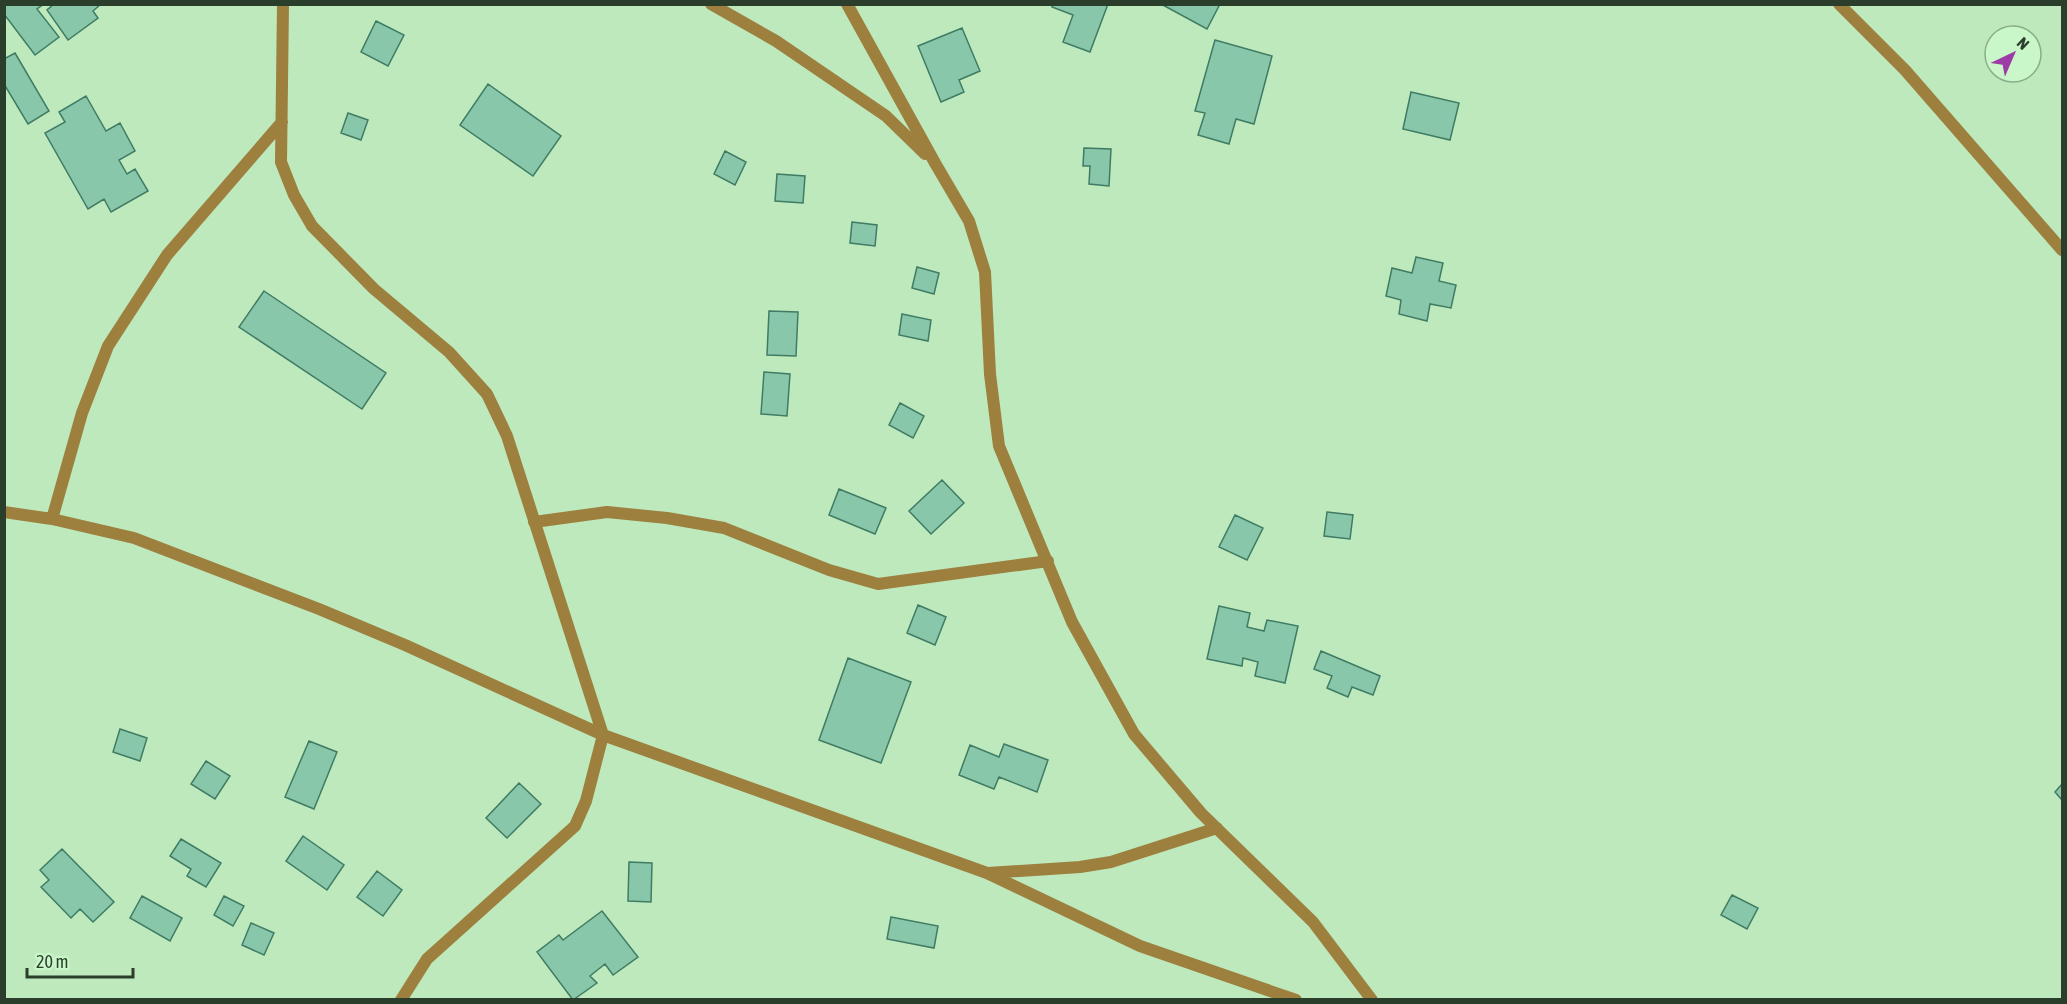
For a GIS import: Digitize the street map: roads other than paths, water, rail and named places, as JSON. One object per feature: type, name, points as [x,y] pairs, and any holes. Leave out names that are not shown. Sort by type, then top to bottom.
[{"type":"street","points":[[283,4],[281,162],[294,195],[312,226],[374,289],[449,352],[487,394],[507,436],[603,735],[586,801],[575,826],[426,959],[401,999]]},
{"type":"street","points":[[711,4],[776,41],[886,116],[935,163]]},
{"type":"street","points":[[847,4],[969,221],[985,272],[990,374],[999,446],[1072,622],[1134,734],[1201,813],[1312,922],[1372,999]]},
{"type":"street","points":[[1839,4],[1905,70],[2062,250]]},
{"type":"street","points":[[52,519],[82,413],[108,346],[167,255],[282,122]]},
{"type":"street","points":[[4,512],[52,519],[134,538],[320,609],[603,735],[987,873],[1140,946],[1296,999]]},
{"type":"street","points":[[534,522],[607,512],[667,518],[724,528],[829,570],[878,584],[1048,561]]},
{"type":"street","points":[[987,873],[1080,867],[1111,862],[1217,828]]}]
